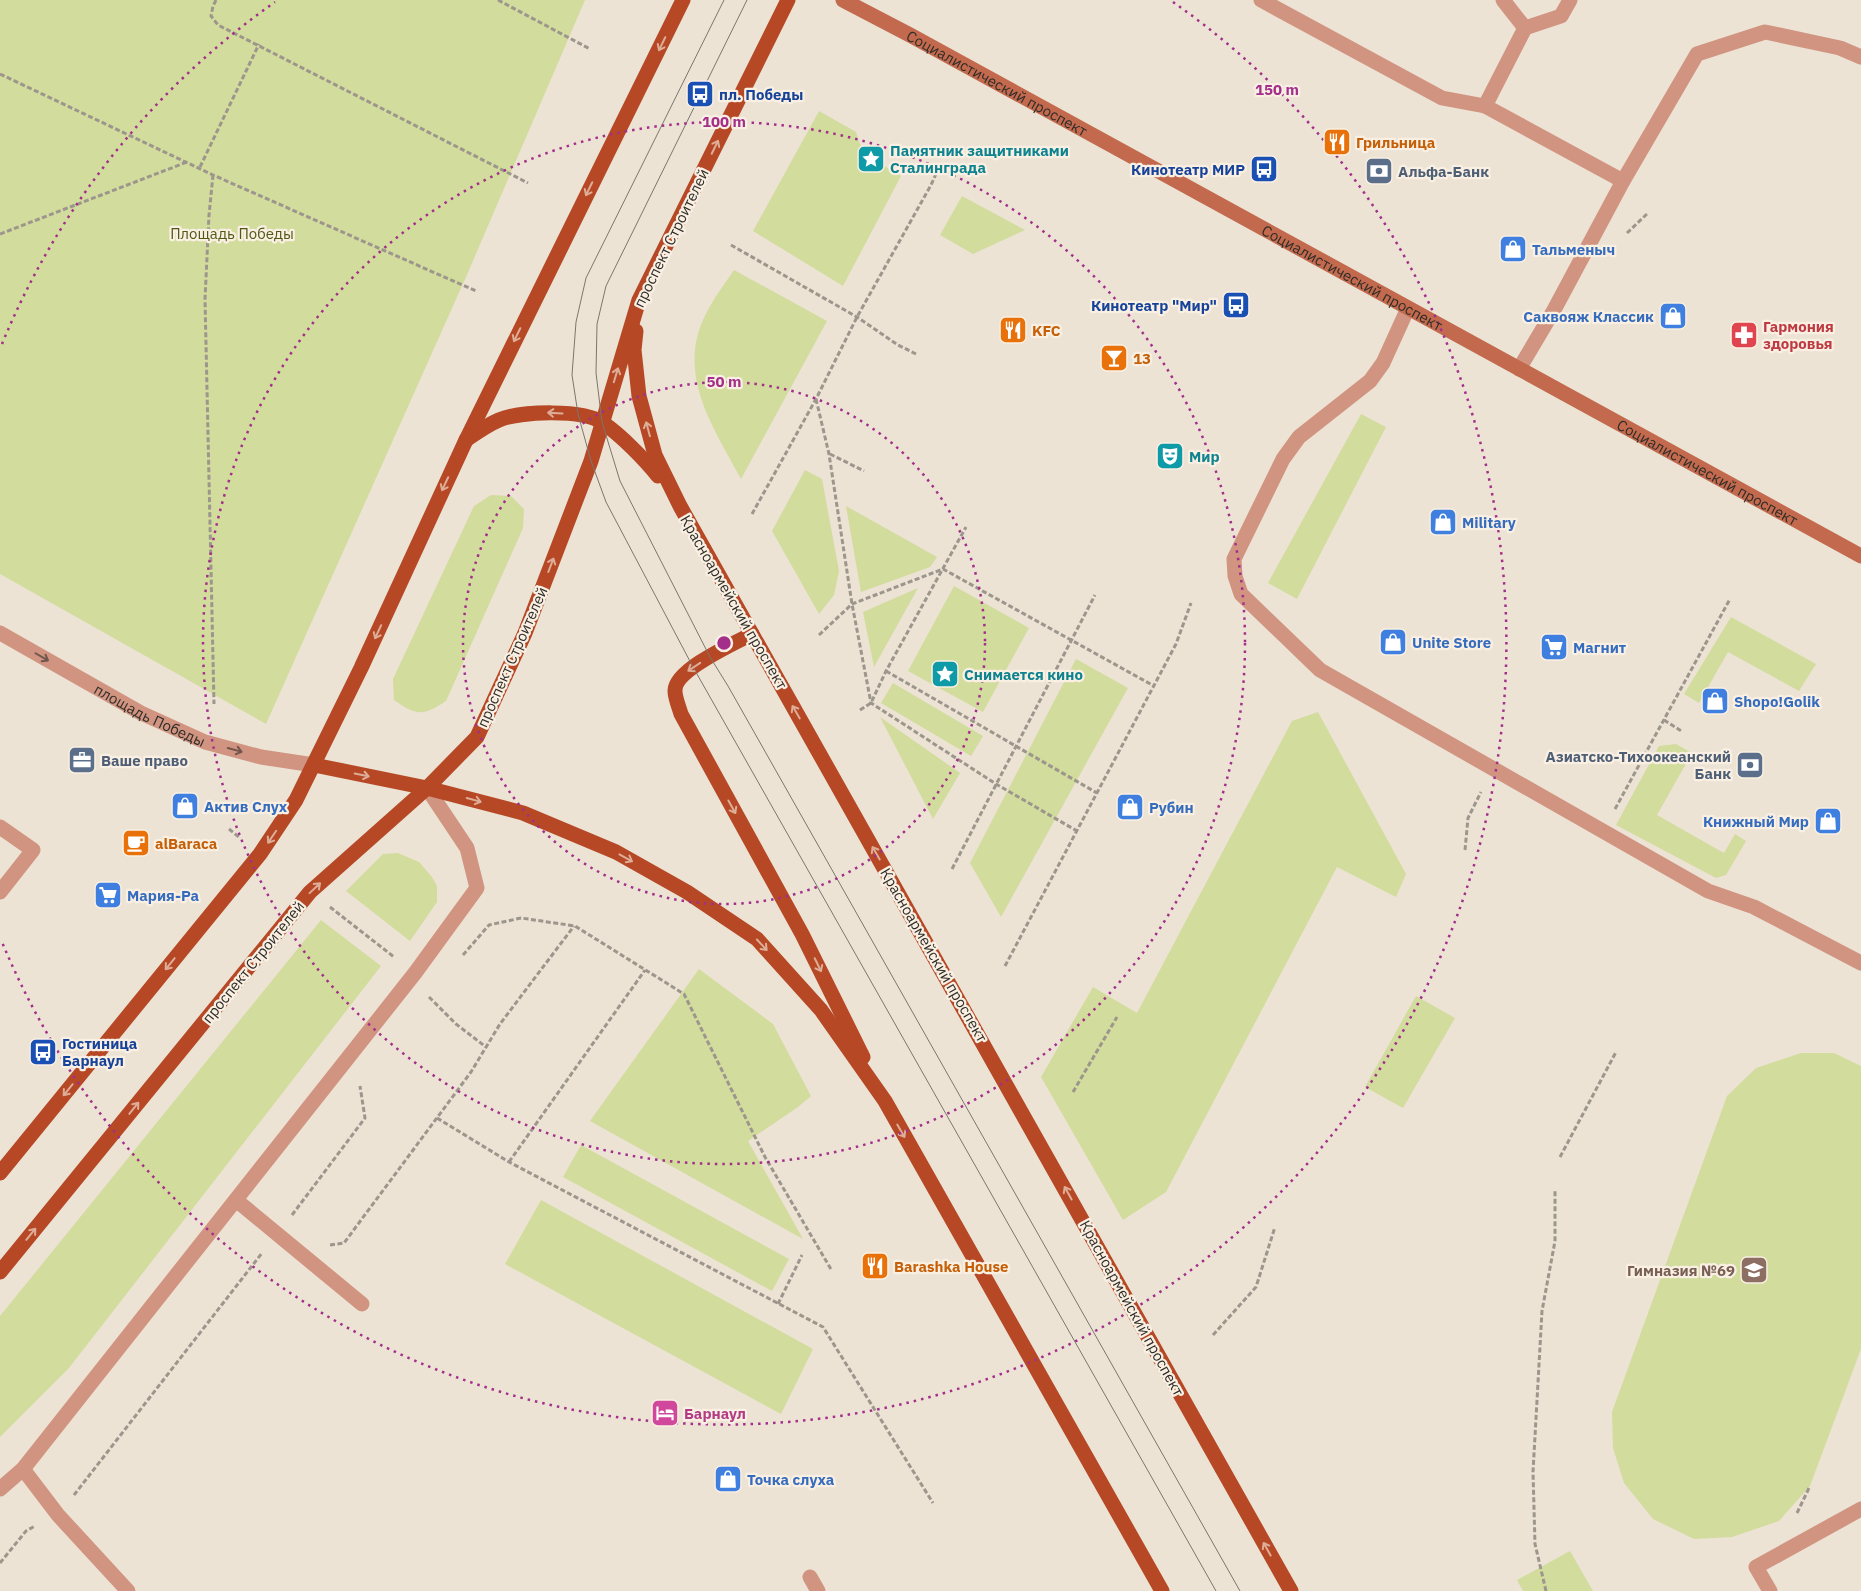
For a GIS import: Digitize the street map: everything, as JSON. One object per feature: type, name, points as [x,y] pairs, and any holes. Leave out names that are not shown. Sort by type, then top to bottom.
[{"type":"main road","points":[[0,1173],[260,854],[296,800],[361,668],[466,440],[683,0]]},
{"type":"main road","name":"проспект Строителей","points":[[0,1272],[310,892],[427,788],[477,737],[525,633],[591,461],[639,300],[788,0]]},
{"type":"main road","name":"Красноармейский проспект","points":[[639,300],[634,350],[639,396],[655,455],[680,506],[1291,1591]]},
{"type":"main road","points":[[466,440],[500,420],[543,412],[578,414],[602,422],[647,463],[680,506]]},
{"type":"main road","points":[[752,634],[710,656],[681,676],[675,690],[681,714],[802,934],[885,1101],[1162,1591]]},
{"type":"main road","points":[[314,765],[427,788],[523,813],[616,852],[687,892],[757,940],[821,1010],[885,1101]]},
{"type":"street","name":"Социалистический проспект","points":[[842,0],[1861,556]]},
{"type":"street","points":[[1261,0],[1442,98],[1485,106],[1623,181]]},
{"type":"street","points":[[1503,0],[1524,28]]},
{"type":"street","points":[[1485,106],[1524,28],[1561,16],[1570,0]]},
{"type":"street","points":[[1519,369],[1554,310],[1623,181],[1697,54],[1765,32],[1840,48],[1861,57]]},
{"type":"street","points":[[1408,308],[1383,363],[1370,381],[1299,437],[1283,460],[1234,559],[1235,576],[1241,594],[1320,670],[1708,891],[1754,908],[1861,963]]},
{"type":"street","name":"площадь Победы","points":[[0,633],[141,713],[205,742],[261,757],[314,765]]},
{"type":"street","points":[[0,1489],[22,1470],[415,973],[477,888],[467,848],[427,788]]},
{"type":"street","points":[[0,827],[33,850],[0,892]]},
{"type":"street","points":[[236,1200],[362,1304]]},
{"type":"street","points":[[22,1470],[58,1515],[128,1591]]},
{"type":"street","points":[[1770,1591],[1756,1567],[1861,1509]]},
{"type":"street","points":[[810,1578],[818,1591]]},
{"type":"path","points":[[216,0],[212,16],[218,24],[528,183]]},
{"type":"path","points":[[498,0],[590,49]]},
{"type":"path","points":[[200,168],[258,44]]},
{"type":"path","points":[[0,74],[213,175],[476,292]]},
{"type":"path","points":[[0,234],[187,162]]},
{"type":"path","points":[[752,514],[816,400],[857,318],[940,165]]},
{"type":"path","points":[[213,175],[204,299],[214,704]]},
{"type":"path","points":[[731,245],[916,354]]},
{"type":"path","points":[[816,400],[829,454],[852,604],[871,703],[996,784],[1077,831]]},
{"type":"path","points":[[829,454],[864,471]]},
{"type":"path","points":[[860,710],[871,703],[886,671],[966,527]]},
{"type":"path","points":[[819,634],[852,604],[943,569]]},
{"type":"path","points":[[943,569],[1154,686]]},
{"type":"path","points":[[952,869],[1095,594]]},
{"type":"path","points":[[1602,831],[1730,599]]},
{"type":"path","points":[[1005,966],[1176,644],[1191,603]]},
{"type":"path","points":[[886,671],[1097,793]]},
{"type":"path","points":[[1664,720],[1683,732]]},
{"type":"path","points":[[1465,850],[1468,818],[1494,770]]},
{"type":"path","points":[[328,1245],[344,1243],[471,1072],[500,1024],[575,926],[684,994],[765,1157],[832,1271]]},
{"type":"path","points":[[510,1162],[645,970]]},
{"type":"path","points":[[428,996],[456,1024],[486,1047]]},
{"type":"path","points":[[1073,1092],[1117,1017]]},
{"type":"path","points":[[1560,1157],[1616,1052]]},
{"type":"path","points":[[437,1118],[510,1162],[823,1327],[933,1503]]},
{"type":"path","points":[[1546,1591],[1535,1544],[1534,1472],[1542,1311],[1555,1241],[1555,1189]]},
{"type":"path","points":[[1213,1335],[1256,1287],[1275,1227]]},
{"type":"path","points":[[778,1304],[802,1255]]},
{"type":"green space","name":"Площадь Победы","points":[[0,0],[585,0],[466,277],[266,724],[0,574]]},
{"type":"green space","points":[[819,111],[856,132],[863,153],[901,176],[843,286],[753,231]]},
{"type":"green space","points":[[962,196],[1025,230],[973,254],[940,235]]},
{"type":"green space","points":[[734,270],[827,321],[741,479],[709,418],[696,375],[695,353],[699,331],[709,308]]},
{"type":"green space","points":[[1361,414],[1386,427],[1297,599],[1268,583]]},
{"type":"green space","points":[[805,470],[822,479],[839,571],[834,595],[819,614],[772,531]]},
{"type":"green space","points":[[491,495],[511,496],[524,509],[523,528],[446,701],[426,711],[420,712],[408,709],[394,700],[393,679],[474,506]]},
{"type":"green space","points":[[846,506],[937,557],[930,567],[861,592]]},
{"type":"green space","points":[[954,586],[1029,628],[983,712],[908,671]]},
{"type":"green space","points":[[918,588],[874,667],[863,612]]},
{"type":"green space","points":[[1731,617],[1816,664],[1799,691],[1728,652],[1699,703],[1684,694]]},
{"type":"green space","points":[[1076,659],[1128,688],[1001,917],[970,863]]},
{"type":"green space","points":[[893,683],[983,736],[971,756],[881,703]]},
{"type":"green space","points":[[1318,712],[1406,874],[1396,897],[1337,867],[1166,1192],[1123,1220],[1041,1077],[1093,987],[1137,1013],[1292,721]]},
{"type":"green space","points":[[880,717],[960,773],[933,819]]},
{"type":"green space","points":[[1676,744],[1692,753],[1657,815],[1724,853],[1735,834],[1746,841],[1726,875],[1716,878],[1616,825],[1659,746]]},
{"type":"green space","points":[[398,853],[419,862],[437,886],[437,902],[410,941],[346,891],[383,854]]},
{"type":"green space","points":[[321,920],[381,966],[69,1368],[0,1437],[0,1316]]},
{"type":"green space","points":[[699,969],[773,1024],[811,1096],[748,1141],[803,1239],[590,1121]]},
{"type":"green space","points":[[1416,996],[1455,1018],[1403,1108],[1365,1087]]},
{"type":"green space","name":"Гимназия №69","points":[[1801,1053],[1834,1053],[1861,1066],[1861,1349],[1810,1486],[1779,1521],[1732,1537],[1694,1539],[1653,1519],[1624,1483],[1613,1448],[1612,1412],[1727,1096],[1756,1068]]},
{"type":"green space","points":[[581,1145],[789,1259],[772,1291],[563,1177]]},
{"type":"green space","points":[[541,1200],[813,1349],[781,1414],[505,1264]]},
{"type":"green space","points":[[1570,1551],[1593,1591],[1523,1591],[1517,1580]]},
{"type":"tram line","points":[[724,0],[586,278],[576,322],[572,375],[578,414],[591,461],[606,502],[693,667],[1216,1591]]},
{"type":"tram line","points":[[747,0],[606,286],[597,324],[596,373],[602,422],[620,481],[710,657],[1240,1591]]},
{"type":"place","name":"пл. Победы","points":[[700,94]]},
{"type":"place","name":"Грильница","points":[[1337,142]]},
{"type":"place","name":"Памятник защитниками Сталинграда","points":[[871,159]]},
{"type":"place","name":"Кинотеатр МИР","points":[[1264,169]]},
{"type":"place","name":"Альфа-Банк","points":[[1379,171]]},
{"type":"place","name":"Тальменыч","points":[[1513,249]]},
{"type":"place","name":"Кинотеатр \"Мир\"","points":[[1236,305]]},
{"type":"place","name":"Саквояж Классик","points":[[1673,316]]},
{"type":"place","name":"KFC","points":[[1013,330]]},
{"type":"place","name":"Гармония здоровья","points":[[1744,335]]},
{"type":"place","name":"13","points":[[1114,358]]},
{"type":"place","name":"Мир","points":[[1170,456]]},
{"type":"place","name":"Military","points":[[1443,522]]},
{"type":"place","name":"Unite Store","points":[[1393,642]]},
{"type":"place","name":"Магнит","points":[[1554,647]]},
{"type":"place","name":"Снимается кино","points":[[945,674]]},
{"type":"place","name":"Shopo!Golik","points":[[1715,701]]},
{"type":"place","name":"Ваше право","points":[[82,760]]},
{"type":"place","name":"Азиатско-Тихоокеанский Банк","points":[[1750,765]]},
{"type":"place","name":"Актив Слух","points":[[185,806]]},
{"type":"place","name":"Рубин","points":[[1130,807]]},
{"type":"place","name":"Книжный Мир","points":[[1828,821]]},
{"type":"place","name":"alBaraca","points":[[136,843]]},
{"type":"place","name":"Мария-Ра","points":[[108,895]]},
{"type":"place","name":"Гостиница Барнаул","points":[[43,1052]]},
{"type":"place","name":"Barashka House","points":[[875,1266]]},
{"type":"place","name":"Гимназия №69","points":[[1754,1270]]},
{"type":"place","name":"Барнаул","points":[[665,1413]]},
{"type":"place","name":"Точка слуха","points":[[728,1479]]}]
